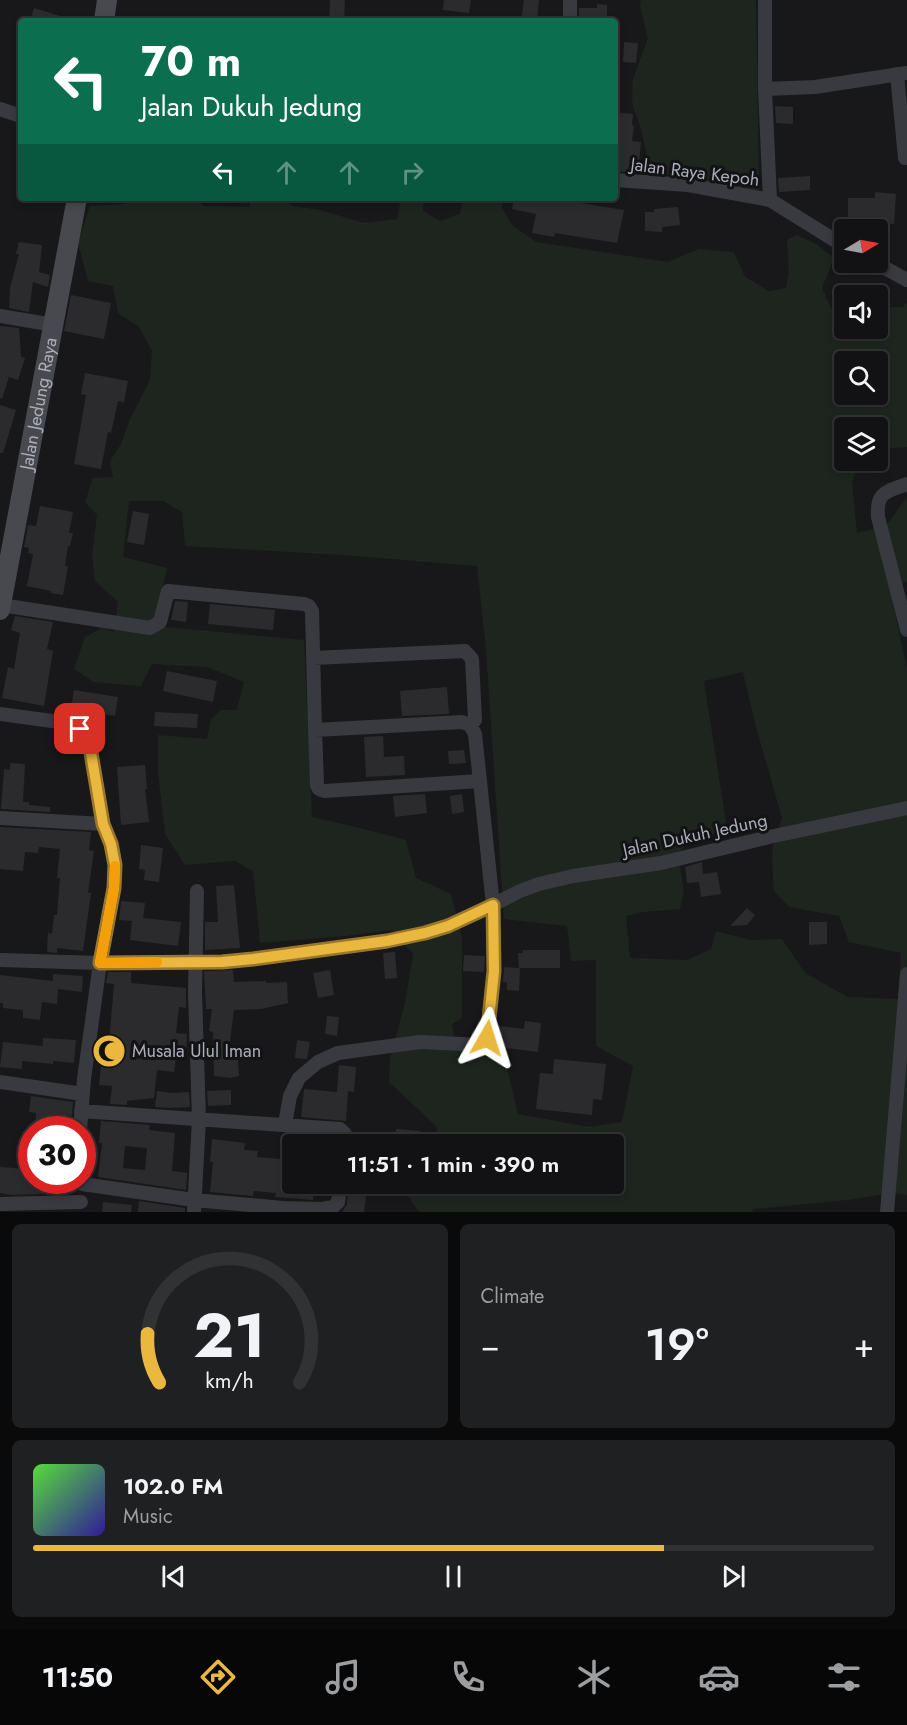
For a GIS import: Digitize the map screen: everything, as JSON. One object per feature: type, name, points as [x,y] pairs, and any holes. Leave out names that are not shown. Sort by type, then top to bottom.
[{"type":"street","points":[[104,18],[107,0]]},
{"type":"street","points":[[570,0],[570,18]]},
{"type":"street","points":[[765,0],[765,89],[770,200],[834,240]]},
{"type":"street","points":[[765,89],[815,87],[902,74],[905,158]]},
{"type":"street","points":[[0,109],[18,115]]},
{"type":"street","name":"Jalan Raya Kepoh","points":[[618,180],[688,185],[770,200]]},
{"type":"street","name":"Jalan Jedung Raya","points":[[1,607],[76,201]]},
{"type":"street","points":[[888,270],[907,280]]},
{"type":"street","points":[[0,316],[54,325]]},
{"type":"street","points":[[907,484],[883,493],[878,500],[877,508],[907,630]]},
{"type":"street","points":[[1,607],[150,628],[160,622],[168,591],[304,604],[312,611],[317,785],[319,789],[325,791],[480,781]]},
{"type":"street","points":[[313,658],[465,651],[472,659],[473,670],[475,720],[470,725]]},
{"type":"street","points":[[0,714],[74,724],[80,729],[89,741],[103,824],[111,844],[115,865],[114,888],[100,963],[81,1116]]},
{"type":"street","points":[[285,1124],[290,1096],[299,1078],[318,1062],[338,1053],[420,1042],[485,1044],[494,971],[493,905],[475,734],[470,725],[462,722],[315,730]]},
{"type":"street","name":"Jalan Dukuh Jedung","points":[[0,960],[100,963],[222,962],[387,941],[448,926],[539,884],[573,876],[661,863],[907,808]]},
{"type":"street","points":[[0,818],[103,824]]},
{"type":"street","points":[[194,1206],[199,1119],[194,962],[197,891]]},
{"type":"street","points":[[888,1212],[907,974]]},
{"type":"street","points":[[0,1082],[83,1094]]},
{"type":"street","points":[[81,1111],[285,1124],[340,1129],[345,1134]]},
{"type":"street","points":[[96,1185],[194,1206],[322,1209],[333,1207],[338,1202],[339,1194]]},
{"type":"street","points":[[0,1204],[81,1207]]},
{"type":"shaded area","points":[[641,0],[756,0],[759,193],[650,171],[642,132],[632,103],[633,79],[648,38],[640,6]]},
{"type":"shaded area","points":[[128,201],[202,201],[203,206],[249,207],[250,201],[284,201],[293,206],[320,210],[364,223],[397,219],[400,201],[424,201],[423,211],[440,221],[460,214],[462,201],[503,201],[502,208],[512,225],[536,242],[668,262],[699,249],[734,252],[745,277],[769,291],[786,288],[789,272],[787,240],[797,235],[816,244],[834,258],[822,288],[834,312],[834,339],[888,339],[888,307],[903,307],[907,302],[907,447],[888,448],[888,417],[834,417],[834,471],[856,471],[852,482],[857,533],[886,526],[907,497],[907,582],[889,586],[907,669],[907,1195],[892,1193],[847,1200],[753,1209],[752,1212],[419,1212],[408,1194],[624,1194],[624,1134],[436,1134],[437,1127],[389,1082],[390,1058],[405,1003],[413,954],[392,930],[260,943],[253,871],[235,861],[185,865],[165,834],[158,773],[158,735],[207,739],[211,719],[221,710],[237,710],[244,682],[207,667],[152,664],[141,686],[94,682],[74,669],[85,637],[102,628],[114,632],[118,602],[95,581],[92,556],[97,515],[85,502],[93,478],[113,477],[110,461],[121,444],[130,419],[150,380],[152,351],[139,327],[118,313],[113,286],[88,281],[78,243],[90,206],[125,204]],"holes":[[[129,501],[163,501],[182,512],[185,546],[344,555],[477,566],[486,649],[504,919],[567,926],[571,961],[596,960],[596,1046],[633,1066],[622,1122],[589,1127],[518,1114],[504,1055],[480,1055],[456,1047],[452,1024],[462,1018],[462,937],[451,894],[416,878],[406,840],[312,817],[304,640],[166,627],[155,621],[167,568],[123,557]],[[743,672],[782,818],[773,845],[774,891],[789,907],[839,916],[849,942],[901,953],[898,999],[848,997],[805,973],[782,939],[750,940],[716,931],[711,949],[687,960],[630,958],[626,916],[680,909],[684,891],[678,855],[689,842],[727,829],[704,681]]]},
{"type":"building","points":[[330,0],[345,0],[344,18],[329,18]]},
{"type":"building","points":[[444,0],[471,0],[469,13],[443,10]]},
{"type":"building","points":[[524,0],[539,0],[537,18],[521,18]]},
{"type":"building","points":[[597,4],[607,5],[607,18],[579,18],[579,8],[597,8]]},
{"type":"building","points":[[34,8],[67,18],[31,18]]},
{"type":"building","points":[[624,42],[638,43],[636,63],[623,62]]},
{"type":"building","points":[[775,106],[793,107],[793,124],[776,123]]},
{"type":"building","points":[[618,112],[633,114],[632,141],[641,142],[638,173],[618,171]]},
{"type":"building","points":[[810,176],[810,190],[779,192],[778,178]]},
{"type":"building","points":[[875,192],[896,194],[894,224],[888,224],[888,219],[848,219],[848,198],[875,198]]},
{"type":"building","points":[[513,201],[581,201],[581,203],[624,210],[617,243],[555,233],[554,237],[532,233],[536,214],[512,209]]},
{"type":"building","points":[[678,207],[680,225],[662,227],[662,232],[645,231],[645,212]]},
{"type":"building","points":[[19,242],[42,245],[39,272],[50,275],[48,287],[33,282],[29,312],[9,308],[10,288],[19,254],[16,254]]},
{"type":"building","points":[[71,295],[111,303],[104,339],[64,331]]},
{"type":"building","points":[[0,326],[19,328],[21,357],[25,358],[18,380],[9,377],[2,399],[0,398]]},
{"type":"building","points":[[85,373],[128,381],[124,402],[118,401],[111,433],[108,432],[101,469],[74,464],[86,395],[81,394]]},
{"type":"building","points":[[0,405],[16,410],[3,453],[0,453]]},
{"type":"building","points":[[40,506],[73,512],[69,533],[73,533],[70,546],[68,546],[65,566],[68,566],[63,595],[27,586],[33,554],[28,553],[29,548],[24,547],[28,525],[36,526]]},
{"type":"building","points":[[133,511],[149,514],[144,545],[127,542]]},
{"type":"building","points":[[175,601],[188,602],[186,622],[171,620]]},
{"type":"building","points":[[210,604],[275,610],[273,630],[208,624]]},
{"type":"building","points":[[15,616],[53,622],[47,649],[53,651],[44,706],[2,698],[8,667],[14,669],[20,633],[11,630]]},
{"type":"building","points":[[167,671],[217,681],[213,702],[163,691]]},
{"type":"building","points":[[447,687],[449,714],[402,716],[400,691]]},
{"type":"building","points":[[74,690],[118,697],[115,716],[71,709]]},
{"type":"building","points":[[155,712],[198,714],[197,728],[154,726]]},
{"type":"building","points":[[383,736],[384,757],[404,756],[405,775],[366,777],[364,737]]},
{"type":"building","points":[[464,750],[466,763],[449,764],[448,751]]},
{"type":"building","points":[[10,763],[25,764],[23,802],[29,802],[29,805],[50,807],[50,812],[1,809],[4,769],[10,770]]},
{"type":"building","points":[[145,765],[149,822],[121,825],[117,767]]},
{"type":"building","points":[[425,794],[427,813],[395,817],[393,796]]},
{"type":"building","points":[[462,794],[464,812],[452,814],[450,796]]},
{"type":"building","points":[[0,827],[91,832],[89,850],[94,851],[83,951],[57,948],[57,953],[47,952],[48,933],[52,934],[54,915],[57,915],[60,849],[39,847],[38,853],[25,852],[23,871],[0,869]]},
{"type":"building","points":[[141,845],[163,848],[159,882],[144,880],[145,870],[139,869]]},
{"type":"building","points":[[702,862],[703,874],[717,872],[721,894],[701,897],[699,882],[687,883],[685,867]]},
{"type":"building","points":[[234,885],[240,948],[205,950],[205,922],[218,922],[216,886]]},
{"type":"building","points":[[121,901],[145,903],[143,918],[181,922],[178,946],[130,940],[132,921],[119,920]]},
{"type":"building","points":[[747,908],[755,915],[747,925],[730,926]]},
{"type":"building","points":[[809,922],[827,922],[827,944],[809,945]]},
{"type":"building","points":[[523,950],[560,950],[560,968],[520,968],[519,991],[507,990],[507,982],[503,982],[504,967],[519,968],[518,953],[523,953]]},
{"type":"building","points":[[395,952],[397,978],[385,979],[383,953]]},
{"type":"building","points":[[464,955],[485,956],[484,972],[463,971]]},
{"type":"building","points":[[233,970],[234,982],[287,982],[288,1003],[261,1009],[234,1010],[229,1049],[237,1049],[239,1076],[230,1078],[214,1076],[213,1032],[209,1031],[212,1009],[206,1009],[204,971]]},
{"type":"building","points":[[330,970],[334,995],[318,998],[313,973]]},
{"type":"building","points":[[108,972],[131,972],[131,983],[186,988],[186,1008],[179,1007],[176,1033],[187,1034],[186,1052],[177,1051],[174,1072],[157,1070],[154,1098],[127,1101],[127,1105],[110,1104],[112,1086],[99,1085],[102,1058],[99,1058],[100,1042],[109,1043],[114,984],[106,983]]},
{"type":"building","points":[[53,974],[83,976],[82,992],[58,989],[57,1004],[42,1002],[40,1020],[23,1018],[23,1010],[3,1008],[3,1003],[0,1003],[0,975],[53,981]]},
{"type":"building","points":[[327,1016],[339,1017],[337,1036],[325,1034]]},
{"type":"building","points":[[525,1021],[541,1023],[538,1052],[497,1047],[499,1026],[524,1029]]},
{"type":"building","points":[[43,1038],[76,1040],[74,1063],[53,1061],[53,1064],[22,1061],[22,1069],[0,1067],[3,1042],[43,1046]]},
{"type":"building","points":[[297,1040],[310,1042],[307,1059],[295,1058]]},
{"type":"building","points":[[554,1059],[606,1064],[602,1100],[593,1099],[592,1115],[536,1109],[540,1073],[553,1074]]},
{"type":"building","points":[[339,1065],[356,1067],[354,1092],[348,1091],[346,1121],[301,1117],[304,1089],[337,1092]]},
{"type":"building","points":[[231,1090],[231,1105],[208,1106],[207,1091]]},
{"type":"building","points":[[157,1091],[189,1092],[190,1107],[155,1107]]},
{"type":"building","points":[[31,1096],[73,1102],[72,1116],[36,1116],[36,1113],[29,1112]]},
{"type":"building","points":[[101,1121],[150,1125],[149,1130],[175,1133],[172,1171],[187,1173],[186,1190],[98,1177],[102,1143],[99,1143]],"holes":[[[125,1146],[147,1148],[145,1170],[123,1168]]]},
{"type":"building","points":[[396,1129],[420,1131],[420,1134],[396,1134]]},
{"type":"building","points":[[212,1139],[245,1143],[244,1150],[258,1151],[257,1157],[282,1159],[282,1194],[314,1194],[313,1200],[275,1197],[276,1193],[254,1191],[253,1196],[210,1192],[213,1162],[210,1162]]},
{"type":"building","points":[[0,1167],[18,1168],[18,1194],[39,1194],[12,1195],[0,1193]]},
{"type":"building","points":[[348,1194],[366,1196],[364,1212],[342,1212],[347,1204]]},
{"type":"building","points":[[139,1201],[185,1208],[185,1212],[138,1212]]},
{"type":"building","points":[[103,1202],[132,1205],[131,1212],[102,1212]]},
{"type":"slow traffic","points":[[115,866],[114,888],[100,963],[157,962]]},
{"type":"place","name":"Musala Ulul Iman","points":[[109,1051]]},
{"type":"route","points":[[80,729],[89,741],[103,824],[111,844],[115,865],[114,888],[100,963],[222,962],[387,941],[448,926],[493,905],[494,971],[487,1038]]}]
